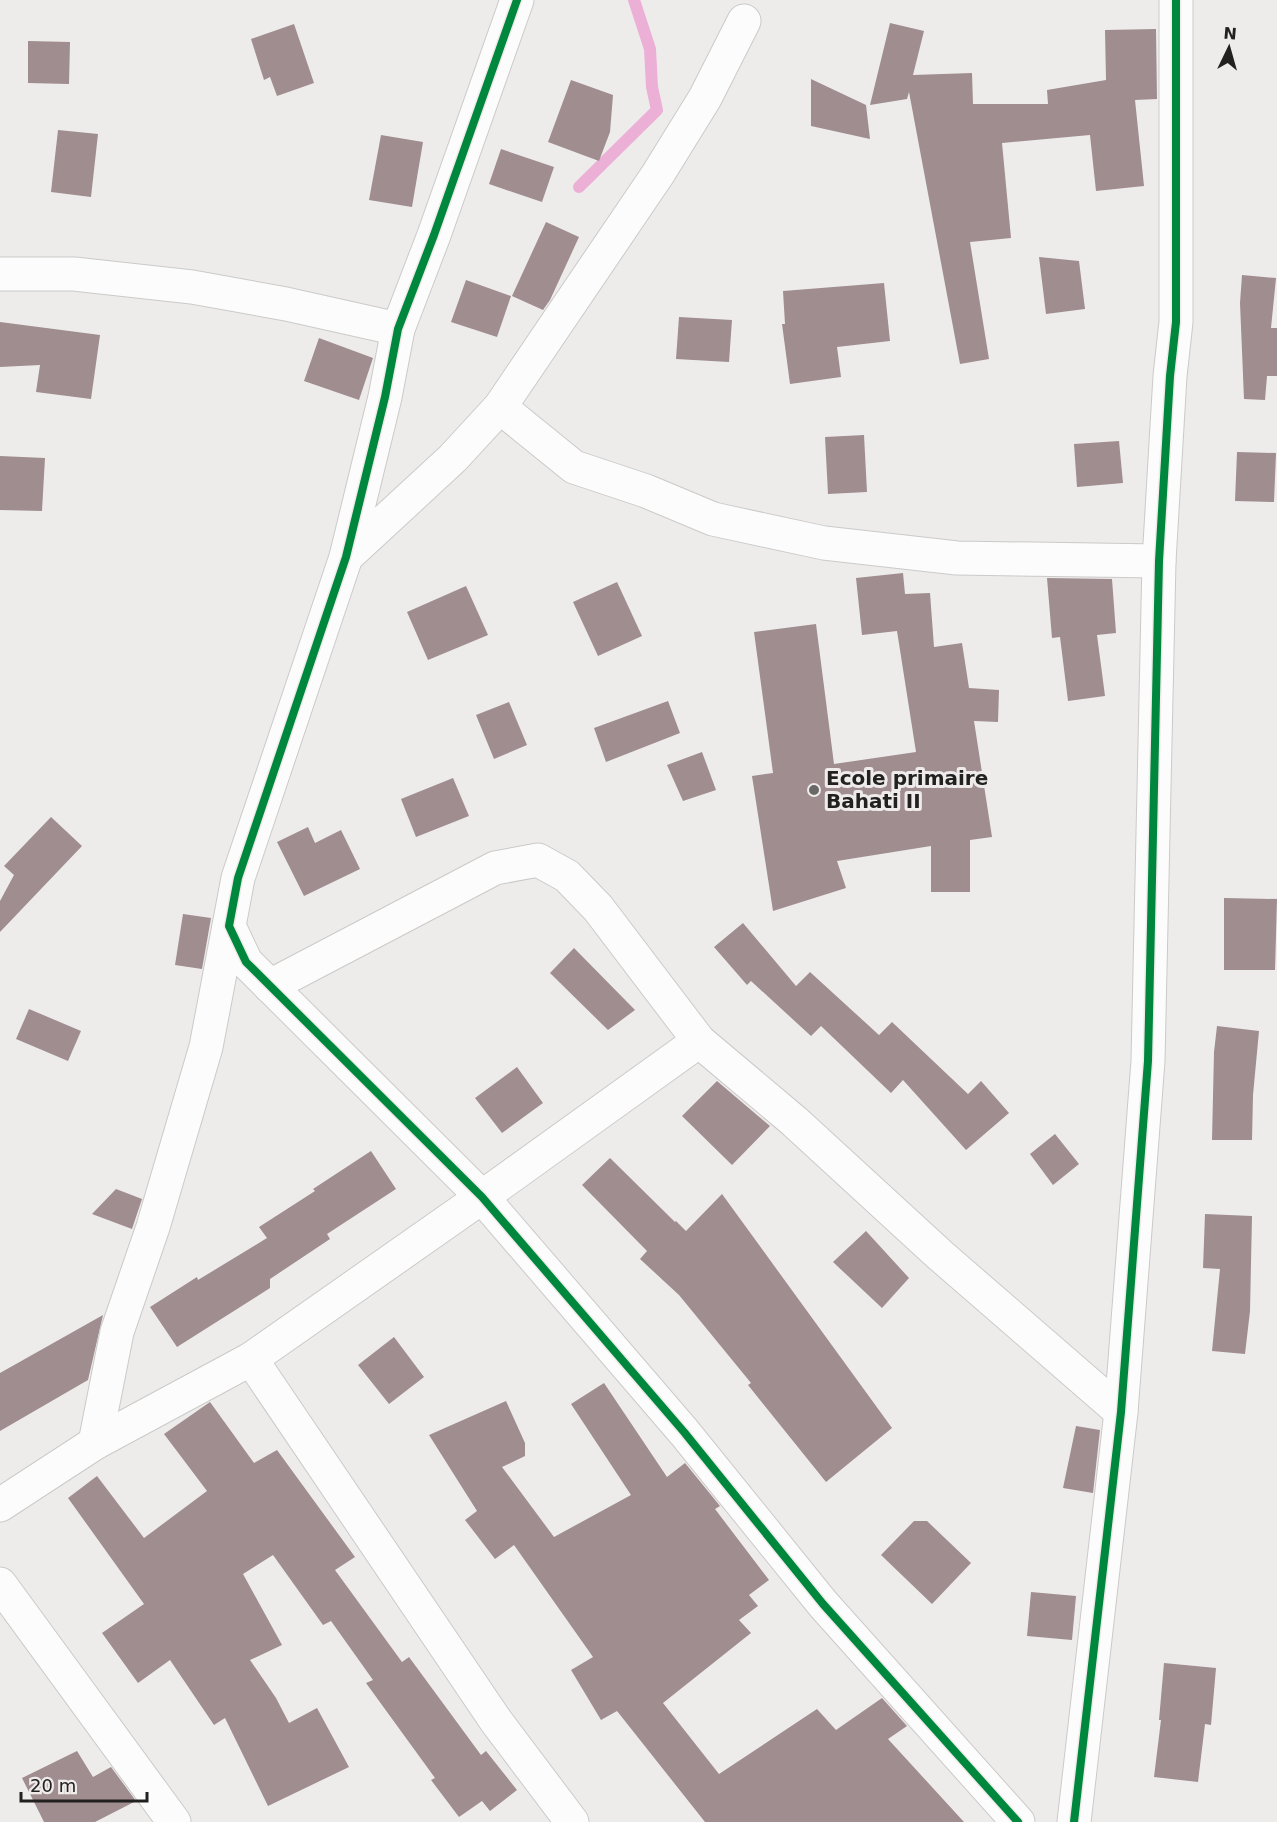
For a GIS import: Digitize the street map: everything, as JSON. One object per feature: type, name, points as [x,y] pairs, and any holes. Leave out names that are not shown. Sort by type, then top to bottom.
[{"type":"street","points":[[95,1443],[117,1332],[153,1227],[206,1047],[238,878],[346,557],[385,397],[398,328],[434,236],[517,0]]},
{"type":"street","points":[[1074,1822],[1121,1412],[1148,1061],[1159,561],[1170,376],[1176,322],[1176,0]]},
{"type":"street","points":[[346,557],[453,458],[500,407],[658,174],[705,98],[744,21]]},
{"type":"street","points":[[0,274],[74,274],[192,287],[398,328]]},
{"type":"street","points":[[500,407],[574,467],[646,491],[713,519],[824,543],[957,558],[1159,561]]},
{"type":"street","points":[[270,986],[495,868],[538,860],[567,876],[598,908],[699,1041],[794,1121],[940,1255],[1121,1412]]},
{"type":"street","points":[[229,926],[246,962],[482,1197],[684,1432],[824,1604],[1018,1822]]},
{"type":"street","points":[[0,1505],[95,1443],[251,1359],[699,1041]]},
{"type":"street","points":[[251,1359],[496,1720],[572,1822]]},
{"type":"street","points":[[0,1584],[174,1822]]},
{"type":"building","points":[[890,23],[924,31],[913,75],[972,73],[973,104],[1048,104],[1047,90],[1106,80],[1105,30],[1156,29],[1157,99],[1135,100],[1144,186],[1096,191],[1090,135],[1002,143],[1011,238],[970,242],[989,359],[960,364],[909,92],[907,99],[870,105]]},
{"type":"building","points":[[294,24],[314,83],[277,96],[270,77],[264,80],[251,39]]},
{"type":"building","points":[[28,41],[70,42],[69,84],[28,83]]},
{"type":"building","points":[[811,79],[866,105],[870,139],[811,126]]},
{"type":"building","points":[[571,80],[613,95],[610,132],[599,161],[548,142]]},
{"type":"building","points":[[58,130],[98,134],[91,197],[51,192]]},
{"type":"building","points":[[381,135],[423,142],[412,207],[369,200]]},
{"type":"building","points":[[501,149],[554,167],[542,202],[489,184]]},
{"type":"building","points":[[546,222],[579,237],[550,300],[543,310],[512,296]]},
{"type":"building","points":[[1039,257],[1079,261],[1085,309],[1046,314]]},
{"type":"building","points":[[1242,275],[1276,278],[1271,328],[1277,328],[1277,376],[1267,376],[1265,400],[1244,399],[1240,303]]},
{"type":"building","points":[[466,280],[511,296],[497,337],[451,322]]},
{"type":"building","points":[[884,283],[890,341],[837,347],[841,377],[790,384],[782,324],[785,324],[783,291]]},
{"type":"building","points":[[679,317],[732,320],[729,362],[676,359]]},
{"type":"building","points":[[0,322],[100,335],[91,399],[36,392],[40,365],[0,367]]},
{"type":"building","points":[[319,338],[373,358],[359,400],[304,381]]},
{"type":"building","points":[[864,435],[867,492],[828,494],[825,437]]},
{"type":"building","points":[[1119,441],[1123,483],[1077,487],[1074,444]]},
{"type":"building","points":[[1237,452],[1276,453],[1274,502],[1235,501]]},
{"type":"building","points":[[0,456],[45,458],[42,511],[0,510]]},
{"type":"building","points":[[903,573],[905,594],[930,593],[934,647],[962,643],[969,688],[999,690],[998,722],[974,721],[992,837],[970,840],[970,892],[931,892],[931,846],[837,861],[846,888],[773,911],[752,776],[773,773],[754,632],[816,624],[834,764],[916,752],[897,631],[862,635],[856,578]]},
{"type":"building","points":[[1047,578],[1112,579],[1116,633],[1097,635],[1105,696],[1068,701],[1060,637],[1052,638]]},
{"type":"building","points":[[617,582],[642,636],[598,656],[573,602]]},
{"type":"building","points":[[466,586],[488,635],[428,660],[407,612]]},
{"type":"building","points":[[668,701],[680,733],[606,762],[594,728]]},
{"type":"building","points":[[509,702],[527,745],[494,759],[476,715]]},
{"type":"building","points":[[702,752],[716,790],[683,801],[667,765]]},
{"type":"building","points":[[453,778],[469,816],[416,837],[401,799]]},
{"type":"building","points":[[51,817],[82,846],[0,932],[0,901],[14,875],[4,866]]},
{"type":"building","points":[[308,827],[315,843],[341,830],[360,869],[304,896],[277,842]]},
{"type":"building","points":[[1224,898],[1277,899],[1275,970],[1224,970]]},
{"type":"building","points":[[183,914],[211,918],[202,969],[175,965]]},
{"type":"building","points":[[743,923],[796,986],[810,972],[879,1035],[892,1022],[968,1094],[981,1081],[1009,1113],[966,1150],[903,1080],[891,1093],[821,1026],[811,1036],[751,981],[747,985],[714,947]]},
{"type":"building","points":[[574,948],[635,1010],[608,1030],[550,973]]},
{"type":"building","points":[[29,1009],[81,1031],[68,1061],[16,1039]]},
{"type":"building","points":[[1217,1026],[1259,1031],[1253,1095],[1252,1140],[1212,1140],[1214,1052]]},
{"type":"building","points":[[517,1067],[543,1103],[502,1133],[475,1098]]},
{"type":"building","points":[[717,1081],[770,1126],[732,1165],[682,1116]]},
{"type":"building","points":[[1055,1134],[1079,1164],[1053,1185],[1030,1154]]},
{"type":"building","points":[[371,1151],[396,1189],[327,1234],[330,1239],[270,1279],[270,1288],[177,1347],[150,1307],[197,1277],[198,1280],[267,1238],[259,1227]]},
{"type":"building","points":[[610,1158],[686,1231],[722,1194],[892,1428],[826,1482],[748,1385],[751,1383],[679,1295],[640,1259],[647,1251],[582,1185]]},
{"type":"building","points":[[116,1189],[142,1199],[132,1229],[92,1214]]},
{"type":"building","points":[[1205,1214],[1252,1216],[1250,1311],[1245,1354],[1212,1351],[1220,1269],[1203,1268]]},
{"type":"building","points":[[866,1231],[909,1278],[882,1308],[833,1262]]},
{"type":"building","points":[[103,1315],[88,1380],[0,1431],[0,1373]]},
{"type":"building","points":[[394,1337],[424,1377],[389,1404],[358,1365]]},
{"type":"building","points":[[604,1383],[667,1477],[685,1463],[720,1506],[715,1509],[769,1580],[749,1595],[758,1606],[739,1620],[751,1633],[663,1703],[719,1774],[817,1709],[836,1730],[882,1698],[907,1726],[888,1739],[964,1822],[705,1822],[617,1711],[601,1720],[571,1670],[593,1657],[514,1545],[495,1559],[465,1520],[477,1511],[429,1435],[506,1401],[525,1443],[525,1456],[502,1467],[554,1537],[631,1495],[571,1404]]},
{"type":"building","points":[[210,1402],[254,1463],[277,1450],[355,1557],[335,1570],[402,1662],[409,1657],[481,1755],[486,1751],[517,1790],[490,1811],[482,1801],[459,1817],[431,1780],[435,1778],[366,1683],[373,1680],[331,1621],[323,1625],[273,1555],[243,1574],[282,1645],[250,1660],[276,1698],[289,1723],[317,1708],[349,1767],[268,1806],[225,1718],[214,1725],[170,1660],[138,1683],[102,1633],[144,1604],[68,1498],[97,1476],[144,1538],[207,1491],[164,1434]]},
{"type":"building","points":[[1076,1426],[1100,1430],[1093,1493],[1063,1488]]},
{"type":"building","points":[[914,1521],[927,1521],[971,1563],[932,1604],[881,1555]]},
{"type":"building","points":[[1031,1592],[1076,1596],[1072,1640],[1027,1636]]},
{"type":"building","points":[[1164,1663],[1216,1668],[1211,1725],[1205,1724],[1198,1782],[1154,1777],[1161,1720],[1159,1720]]},
{"type":"building","points":[[77,1751],[93,1777],[111,1767],[136,1801],[95,1822],[44,1822],[22,1778]]},
{"type":"waterway","points":[[579,187],[657,110],[652,87],[650,49],[634,0]]},
{"type":"cycle path","points":[[517,0],[434,235],[398,329],[385,397],[346,557],[238,878],[229,926],[246,962],[482,1197],[684,1432],[823,1604],[1018,1822]]},
{"type":"cycle path","points":[[1074,1822],[1121,1412],[1148,1061],[1159,561],[1170,376],[1176,322],[1176,0]]},
{"type":"place","name":"Ecole primaire Bahati II","points":[[814,790]]}]
